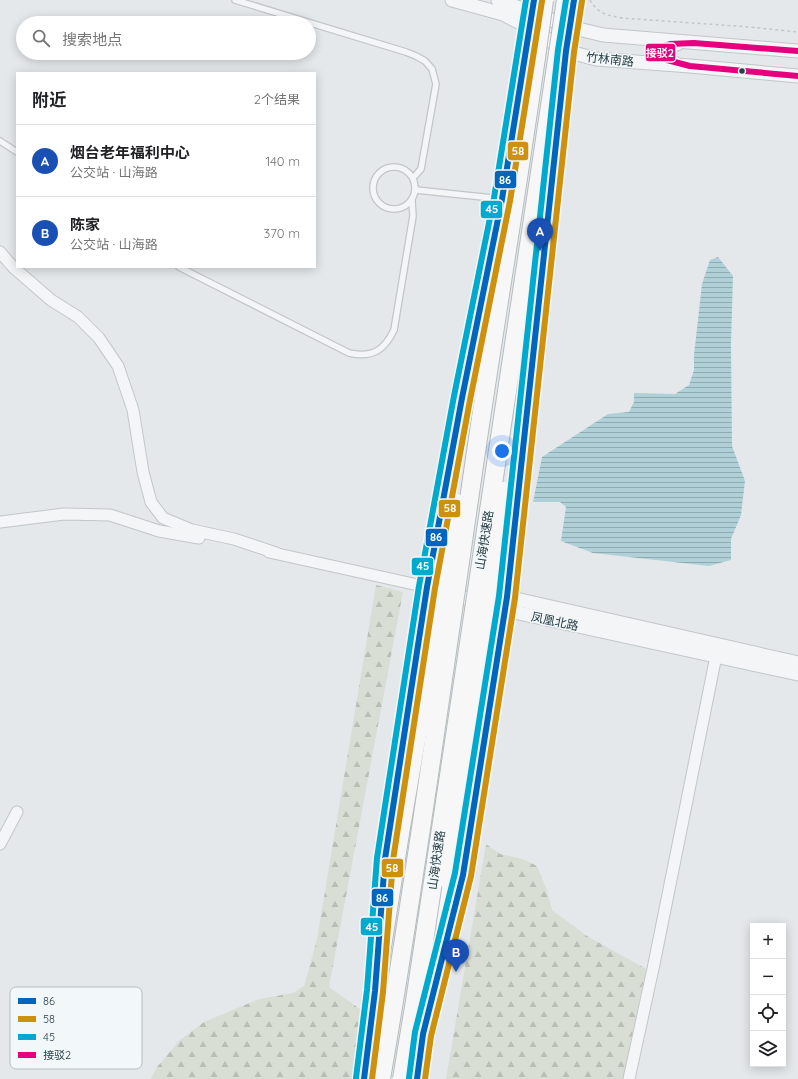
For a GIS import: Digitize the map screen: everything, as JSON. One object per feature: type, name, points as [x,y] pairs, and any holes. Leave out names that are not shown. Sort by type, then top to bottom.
[{"type":"highway","name":"山海快速路","points":[[381,1079],[426,800],[478,441],[518,188],[544,0]]},
{"type":"highway","name":"山海快速路","points":[[402,1079],[415,1002],[566,0]]},
{"type":"highway","points":[[375,991],[400,833],[477,381],[518,188]]},
{"type":"highway","points":[[423,1034],[449,881],[508,464],[515,340]]},
{"type":"main road","points":[[417,1079],[423,1034],[463,875],[506,603],[566,51],[574,0]]},
{"type":"main road","points":[[364,1079],[375,991],[385,860],[427,587],[462,398],[502,200],[532,14]]},
{"type":"street","points":[[452,0],[503,14],[532,14]]},
{"type":"street","points":[[498,0],[532,14]]},
{"type":"street","name":"竹林南路","points":[[532,14],[570,27],[603,35],[798,51]]},
{"type":"street","name":"竹林南路","points":[[532,14],[566,51],[596,60],[690,66],[798,76]]},
{"type":"street","points":[[690,66],[677,64],[667,60],[662,57],[660,52],[664,46],[670,44],[694,43]]},
{"type":"street","points":[[0,252],[13,267],[51,300],[78,317],[98,338],[118,366],[133,410],[143,472],[152,502],[163,518],[192,530],[234,539],[276,554]]},
{"type":"street","points":[[0,522],[64,514],[110,515],[159,531],[212,540],[427,587]]},
{"type":"street","name":"凤凰北路","points":[[427,587],[798,663]]},
{"type":"street","name":"凤凰北路","points":[[506,603],[716,656],[798,674]]},
{"type":"street","points":[[629,1079],[656,956],[716,656]]},
{"type":"street","points":[[0,844],[17,812]]},
{"type":"lane","points":[[235,0],[288,16]]},
{"type":"lane","points":[[316,25],[406,52],[425,61],[432,69],[436,84],[421,169],[413,178]]},
{"type":"lane","points":[[0,141],[16,151]]},
{"type":"lane","points":[[181,268],[349,353],[360,356],[372,354],[379,351],[386,344],[394,330],[413,216],[412,201],[416,190],[413,178],[405,169],[393,167],[381,171],[374,181],[373,193],[379,204],[390,209],[402,209],[412,201]]},
{"type":"lane","points":[[416,190],[502,200]]},
{"type":"path","points":[[590,0],[604,15],[622,18],[798,32]]},
{"type":"green space","points":[[376,585],[403,592],[329,987],[364,1012],[352,1079],[151,1079],[157,1067],[180,1040],[204,1022],[259,999],[293,993],[304,986],[317,939]]},
{"type":"green space","points":[[486,844],[500,854],[523,859],[537,866],[547,890],[552,910],[587,936],[646,969],[623,1079],[446,1079]]},
{"type":"water","points":[[718,257],[733,276],[731,344],[732,446],[745,481],[741,515],[731,539],[731,560],[709,566],[593,553],[561,541],[566,507],[560,502],[533,502],[542,457],[608,414],[629,412],[634,402],[634,393],[675,394],[689,385],[694,370],[694,355],[702,284],[710,260]]},
{"type":"transit line","name":"45","points":[[356,1078],[367,990],[377,858],[419,586],[454,396],[494,198],[526,0]]},
{"type":"transit line","name":"86","points":[[364,1079],[375,991],[385,859],[427,587],[462,398],[502,199],[534,0]]},
{"type":"transit line","name":"45","points":[[409,1078],[415,1032],[455,873],[499,596],[558,50],[566,0]]},
{"type":"transit line","name":"86","points":[[417,1079],[423,1034],[463,875],[507,597],[566,51],[574,0]]},
{"type":"transit line","name":"58","points":[[372,1079],[383,992],[393,860],[435,588],[470,400],[510,201],[542,1]]},
{"type":"transit line","name":"58","points":[[425,1079],[431,1036],[471,876],[515,598],[574,52],[582,1]]},
{"type":"transit line","name":"接驳2","points":[[798,51],[694,43],[670,44],[664,46],[660,52],[662,57],[667,60],[690,66],[798,76]]},
{"type":"place","name":"烟台老年福利中心","points":[[540,251]]},
{"type":"place","name":"陈家","points":[[456,972]]}]
